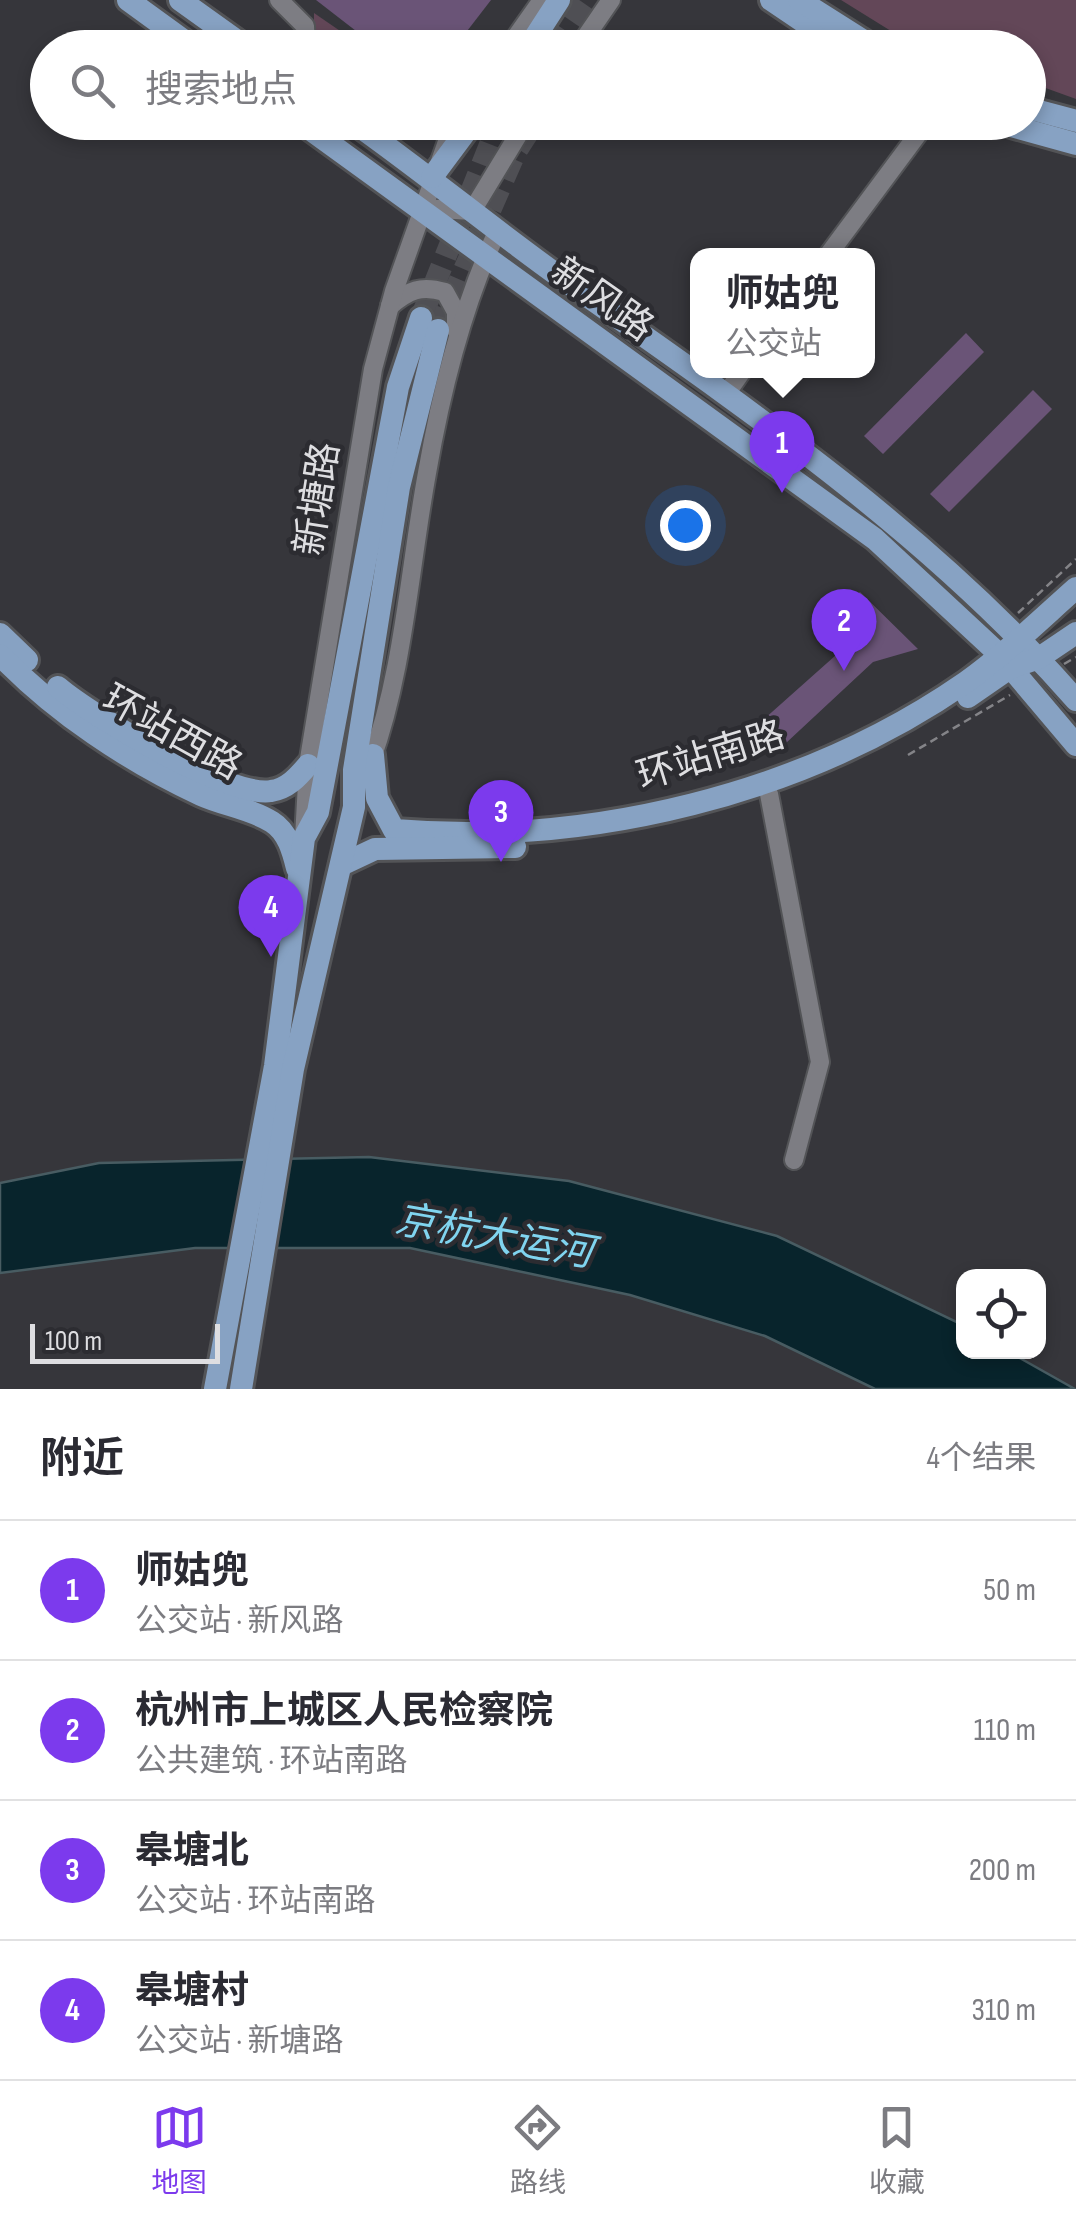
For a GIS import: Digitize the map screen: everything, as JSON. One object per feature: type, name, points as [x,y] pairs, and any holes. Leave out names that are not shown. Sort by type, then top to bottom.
[{"type":"main road","points":[[128,0],[169,30]]},
{"type":"main road","points":[[180,0],[222,30]]},
{"type":"main road","points":[[540,30],[559,0]]},
{"type":"main road","points":[[772,0],[816,30]]},
{"type":"main road","points":[[799,0],[846,30]]},
{"type":"main road","points":[[1046,113],[1076,122]]},
{"type":"main road","points":[[1046,136],[1076,144]]},
{"type":"main road","name":"新风路","points":[[326,140],[422,208],[484,260],[875,539],[1012,669],[1076,745]]},
{"type":"main road","name":"新风路","points":[[379,140],[432,177],[497,232],[690,369]]},
{"type":"main road","points":[[432,177],[460,140]]},
{"type":"main road","name":"新塘路","points":[[241,1389],[250,1276],[284,1067],[304,838],[318,812],[398,387],[430,324],[399,488],[354,770],[354,807],[284,1067]]},
{"type":"main road","name":"新风路","points":[[703,378],[847,484],[1018,636],[1076,700]]},
{"type":"main road","name":"环站南路","points":[[341,865],[375,849],[478,850],[608,837],[769,794],[908,732],[1012,669],[1018,636],[1076,588]]},
{"type":"main road","name":"环站南路","points":[[373,755],[377,798],[394,830],[501,833],[636,816],[738,790],[832,753],[1012,669],[1045,665],[1076,633]]},
{"type":"main road","name":"环站西路","points":[[0,634],[111,727],[174,759],[268,792],[286,786],[308,766]]},
{"type":"main road","name":"环站西路","points":[[0,655],[72,718],[139,763],[202,796],[273,822],[292,847],[299,873]]},
{"type":"main road","name":"新塘路","points":[[215,1389],[250,1276]]},
{"type":"street","points":[[280,0],[305,30]]},
{"type":"street","points":[[521,30],[542,0]]},
{"type":"street","points":[[590,30],[610,0]]},
{"type":"street","name":"新塘路","points":[[304,838],[308,766],[372,370],[447,140]]},
{"type":"street","points":[[422,208],[472,211],[515,140]]},
{"type":"street","points":[[834,248],[914,140]]},
{"type":"street","name":"新塘路","points":[[354,807],[389,712],[427,472],[455,350],[497,232]]},
{"type":"street","points":[[390,306],[404,294],[424,286],[445,292],[456,312],[455,350]]},
{"type":"street","points":[[726,394],[737,378]]},
{"type":"street","points":[[769,794],[820,1062],[794,1160]]},
{"type":"path","points":[[1045,665],[1076,657]]},
{"type":"path","points":[[908,755],[1012,669]]},
{"type":"shaded area","points":[[841,0],[1076,0],[1076,99],[1046,88],[1046,30],[889,30]]},
{"type":"shaded area","points":[[314,13],[339,30],[314,30]]},
{"type":"water","name":"京杭大运河","points":[[369,1157],[569,1181],[777,1236],[956,1322],[956,1359],[1021,1359],[1075,1389],[875,1389],[765,1336],[630,1295],[410,1248],[195,1248],[0,1273],[0,1183],[99,1163]]},
{"type":"building","points":[[316,0],[491,0],[468,30],[355,30]]},
{"type":"building","points":[[966,333],[984,352],[883,454],[864,436]]},
{"type":"building","points":[[1033,390],[1052,409],[949,512],[930,494]]},
{"type":"building","points":[[860,592],[918,649],[873,662],[786,743],[763,720],[854,639],[832,615]]},
{"type":"tunnel","points":[[564,30],[585,0]]},
{"type":"tunnel","points":[[421,318],[492,140]]},
{"type":"tunnel","points":[[438,330],[523,140]]},
{"type":"place","name":"师姑兜","points":[[782,493]]},
{"type":"place","name":"杭州市上城区人民检察院","points":[[844,671]]},
{"type":"place","name":"皋塘北","points":[[501,862]]},
{"type":"place","name":"皋塘村","points":[[271,957]]}]
